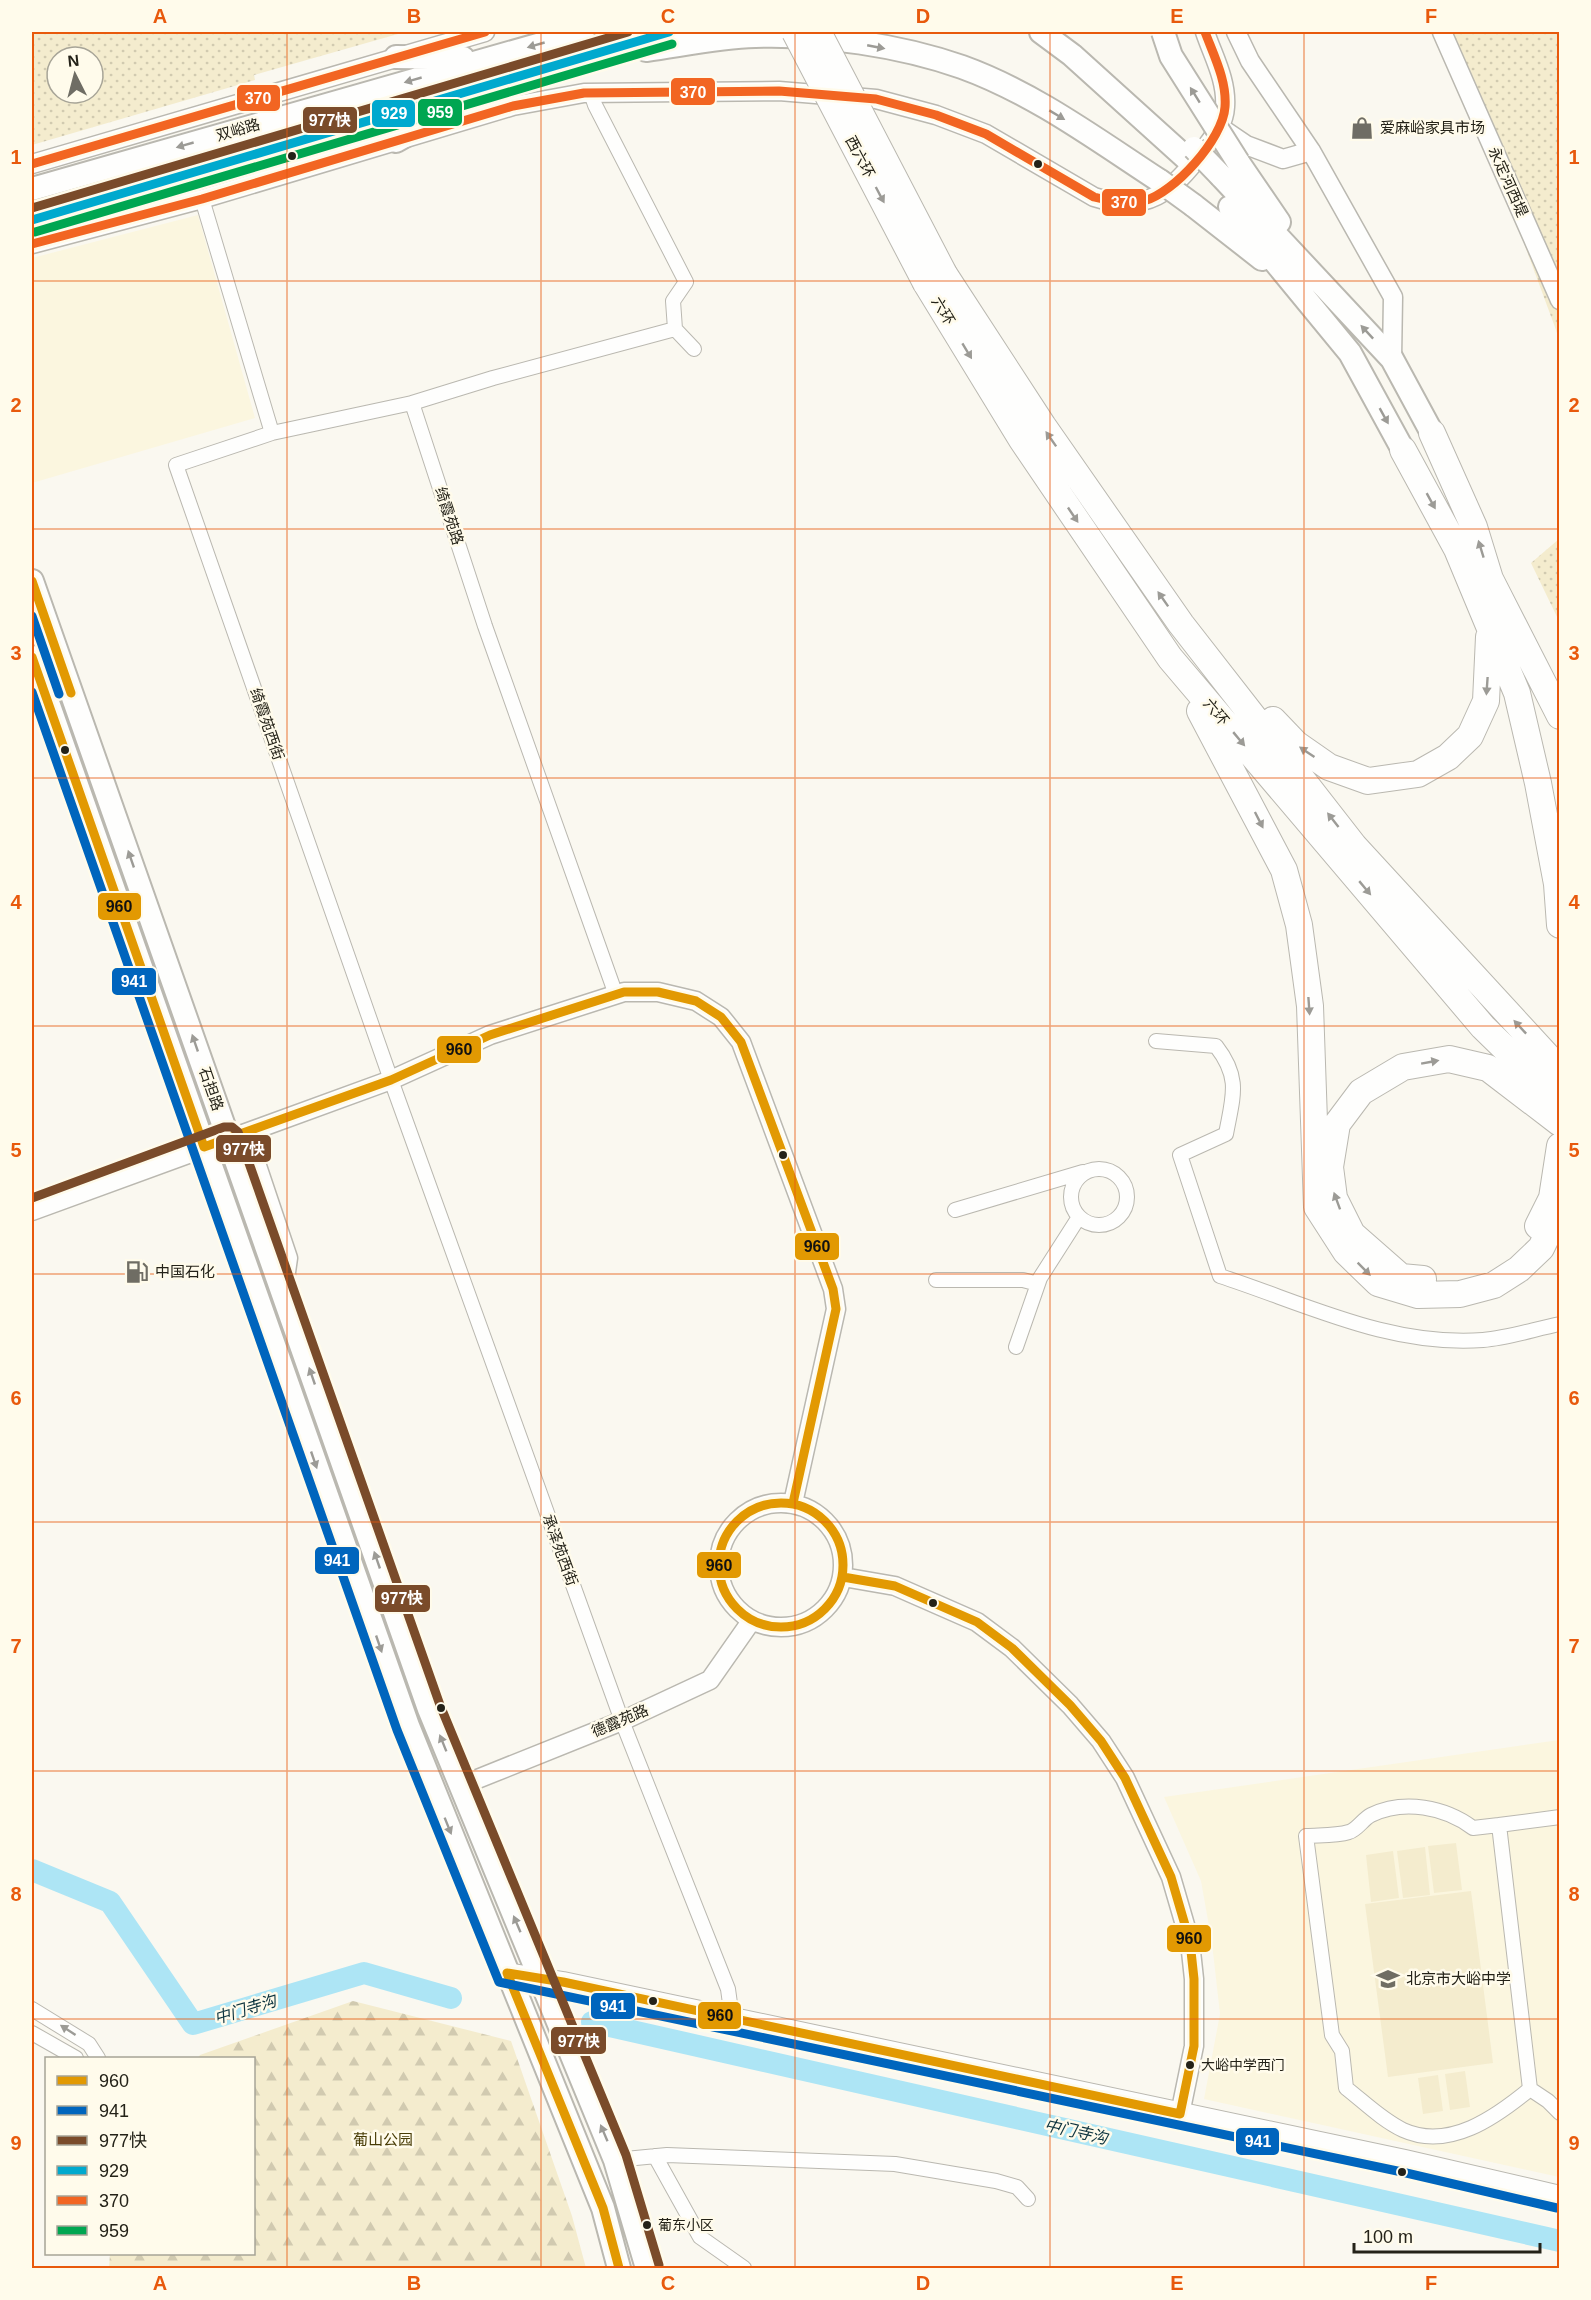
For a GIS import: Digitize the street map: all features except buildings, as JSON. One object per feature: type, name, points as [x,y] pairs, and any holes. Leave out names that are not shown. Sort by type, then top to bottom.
[{"type":"highway","name":"西六环","points":[[795,32],[935,279]]},
{"type":"highway","name":"西六环","points":[[818,32],[935,279]]},
{"type":"highway","name":"六环","points":[[935,279],[1181,624],[1354,846],[1560,1070]]},
{"type":"highway","name":"六环","points":[[935,279],[1022,440],[1170,658],[1483,1027],[1560,1102]]},
{"type":"highway","points":[[1432,433],[1474,527],[1551,779],[1560,825]]},
{"type":"highway","points":[[1403,450],[1457,549],[1517,693],[1536,771],[1557,884],[1560,924]]},
{"type":"highway","points":[[1490,579],[1560,716]]},
{"type":"highway","points":[[1181,624],[1296,744],[1329,767],[1368,781],[1418,774],[1448,757],[1470,736],[1486,701],[1490,627]]},
{"type":"highway","points":[[1170,658],[1246,792],[1284,870],[1299,925],[1310,1005],[1317,1207],[1346,1252],[1378,1283],[1418,1295],[1460,1294],[1494,1285],[1519,1269],[1540,1248],[1556,1204],[1560,1146]]},
{"type":"highway","points":[[1556,1204],[1514,1256],[1489,1272],[1453,1282],[1401,1276],[1352,1234],[1334,1198],[1330,1167],[1337,1124],[1361,1092],[1403,1067],[1449,1059],[1488,1068],[1560,1123]]},
{"type":"main road","name":"双峪路","points":[[32,189],[583,32]]},
{"type":"main road","name":"双峪路","points":[[32,220],[669,32]]},
{"type":"main road","points":[[1041,32],[1076,50]]},
{"type":"main road","points":[[1061,32],[1076,50],[1190,153],[1307,282],[1392,359],[1432,433]]},
{"type":"main road","points":[[1163,32],[1171,56],[1238,162],[1350,353],[1403,450]]},
{"type":"main road","points":[[588,57],[754,36],[860,43],[962,68],[1016,92],[1058,115],[1307,282]]},
{"type":"main road","points":[[396,57],[489,58]]},
{"type":"main road","points":[[396,141],[498,84]]},
{"type":"main road","name":"石担路","points":[[32,581],[237,1135],[283,1294],[425,1697],[615,2160],[647,2268]]},
{"type":"main road","name":"石担路","points":[[32,657],[408,1726],[603,2208],[619,2268]]},
{"type":"main road","points":[[507,1973],[732,2018],[1559,2194]]},
{"type":"street","name":"双峪路","points":[[32,164],[485,32]]},
{"type":"street","points":[[32,244],[202,199],[513,106],[591,93],[778,91],[876,99],[936,115],[986,134],[1094,197],[1132,204],[1154,198],[1181,180],[1221,128],[1225,108],[1224,81],[1205,32]]},
{"type":"street","points":[[1236,32],[1250,61],[1311,152],[1393,297],[1392,359]]},
{"type":"street","name":"永定河西堤","points":[[1442,32],[1560,300]]},
{"type":"street","points":[[591,93],[595,105],[686,282],[673,301],[675,329],[694,349]]},
{"type":"street","points":[[1221,128],[1246,145],[1283,159],[1311,152]]},
{"type":"street","points":[[202,199],[272,433],[412,403],[493,378],[675,329]]},
{"type":"street","name":"绮霞苑路","points":[[412,403],[485,626],[615,995]]},
{"type":"street","name":"绮霞苑西街","points":[[272,433],[176,465],[391,1080]]},
{"type":"street","points":[[32,1212],[391,1080],[490,1035],[615,995],[658,992],[696,1002],[721,1017],[741,1042],[832,1289],[836,1309],[793,1503]]},
{"type":"street","points":[[1156,1041],[1216,1046],[1230,1065],[1234,1092],[1226,1134],[1180,1155],[1220,1276],[1360,1326],[1428,1339],[1484,1340],[1560,1324]]},
{"type":"street","name":"承泽苑西街","points":[[391,1080],[622,1721],[717,1958],[728,1989],[732,2018]]},
{"type":"street","points":[[955,1210],[1088,1171],[1106,1169],[1121,1179],[1127,1197],[1126,1206],[1121,1214],[1105,1224],[1096,1225],[1079,1217],[1071,1200],[1071,1191],[1080,1176],[1088,1171]]},
{"type":"street","points":[[1016,1347],[1038,1284],[1079,1217]]},
{"type":"street","points":[[936,1280],[1023,1280],[1038,1284]]},
{"type":"street","points":[[771,1503],[793,1503],[812,1510],[827,1522],[844,1557],[843,1577],[823,1612],[806,1622],[786,1627],[766,1625],[752,1620],[732,1603],[722,1584],[718,1563],[723,1542],[734,1523],[751,1510],[771,1503]]},
{"type":"street","points":[[843,1577],[895,1586],[977,1622],[1012,1648],[1070,1706],[1101,1741],[1125,1778],[1172,1877],[1190,1942],[1194,1979],[1194,2046],[1180,2114]]},
{"type":"street","name":"德露苑路","points":[[460,1786],[622,1721],[710,1680],[752,1620]]},
{"type":"street","points":[[1530,2089],[1483,2124],[1449,2134],[1422,2136],[1403,2130],[1346,2088],[1342,2051],[1332,2035],[1306,1836],[1350,1832],[1370,1816],[1391,1809],[1420,1807],[1449,1812],[1473,1828],[1560,1817]]},
{"type":"street","points":[[1499,1825],[1530,2089],[1548,2101],[1560,2113]]},
{"type":"street","points":[[32,2009],[89,2044],[97,2057]]},
{"type":"street","points":[[32,2032],[74,2057]]},
{"type":"street","points":[[615,2160],[655,2156],[895,2164],[996,2181],[1017,2187],[1028,2199]]},
{"type":"street","points":[[655,2156],[699,2237],[744,2268]]},
{"type":"shaded area","points":[[198,215],[255,418],[32,483],[32,258]]},
{"type":"shaded area","name":"北京市大峪中学","points":[[1559,1740],[1559,2177],[1204,2099],[1220,2014],[1212,1943],[1201,1881],[1164,1797]]},
{"type":"green space","points":[[32,32],[405,32],[254,75],[255,80],[32,145]]},
{"type":"green space","points":[[1446,32],[1559,32],[1559,338]]},
{"type":"green space","points":[[1559,539],[1559,621],[1531,563]]},
{"type":"green space","points":[[1456,1843],[1462,1890],[1434,1893],[1428,1846]]},
{"type":"green space","points":[[1425,1847],[1430,1895],[1403,1898],[1397,1851]]},
{"type":"green space","points":[[1393,1851],[1399,1898],[1371,1902],[1366,1855]]},
{"type":"green space","points":[[1471,1891],[1493,2063],[1388,2077],[1365,1904]]},
{"type":"green space","name":"葡山公园","points":[[353,2001],[511,2041],[572,2216],[586,2268],[109,2268],[110,2255],[255,2255],[255,2057],[199,2057]]},
{"type":"green space","points":[[1465,2071],[1470,2107],[1450,2110],[1445,2074]]},
{"type":"green space","points":[[1438,2075],[1443,2111],[1423,2114],[1418,2078]]},
{"type":"waterway","name":"中门寺沟","points":[[32,1870],[110,1902],[193,2024],[364,1973],[451,1998]]},
{"type":"waterway","name":"中门寺沟","points":[[592,2022],[1560,2241]]},
{"type":"transit line","name":"370","points":[[32,164],[485,32]]},
{"type":"transit line","name":"977快","points":[[32,208],[628,32]]},
{"type":"transit line","name":"929","points":[[32,220],[669,32]]},
{"type":"transit line","name":"370","points":[[32,244],[202,199],[513,106],[584,93],[779,91],[876,99],[936,115],[986,134],[1094,197],[1125,203],[1144,201],[1169,187],[1195,163],[1216,134],[1222,120],[1225,107],[1224,88],[1205,32]]},
{"type":"transit line","name":"959","points":[[35,232],[672,44]]},
{"type":"transit line","name":"960","points":[[32,581],[71,693]]},
{"type":"transit line","name":"941","points":[[32,616],[59,694]]},
{"type":"transit line","name":"960","points":[[32,657],[204,1147],[391,1080],[490,1035],[624,992],[658,992],[696,1001],[721,1017],[741,1042],[833,1289],[836,1309],[793,1503]]},
{"type":"transit line","name":"941","points":[[32,692],[397,1730],[499,1982],[1402,2172],[1557,2208]]},
{"type":"transit line","name":"977快","points":[[32,1198],[224,1127],[232,1127],[238,1132],[440,1705],[626,2155],[659,2265]]},
{"type":"transit line","name":"960","points":[[781,1503],[805,1508],[825,1521],[838,1541],[843,1565],[838,1589],[825,1609],[805,1622],[781,1627],[757,1622],[737,1609],[724,1589],[719,1565],[724,1541],[737,1521],[757,1508],[781,1503]]},
{"type":"transit line","name":"960","points":[[843,1577],[895,1586],[977,1622],[1012,1648],[1070,1705],[1101,1741],[1125,1778],[1171,1877],[1190,1942],[1194,1979],[1194,2046],[1180,2114]]},
{"type":"transit line","name":"960","points":[[507,1973],[563,1982],[1180,2114]]},
{"type":"transit line","name":"960","points":[[507,1973],[603,2208],[619,2268]]},
{"type":"place","name":"爱麻峪家具市场","points":[[1362,128]]},
{"type":"place","name":"中国石化","points":[[137,1272]]},
{"type":"place","name":"北京市大峪中学","points":[[1388,1979]]},
{"type":"place","name":"大峪中学西门","points":[[1190,2065]]},
{"type":"place","name":"葡东小区","points":[[647,2225]]}]
